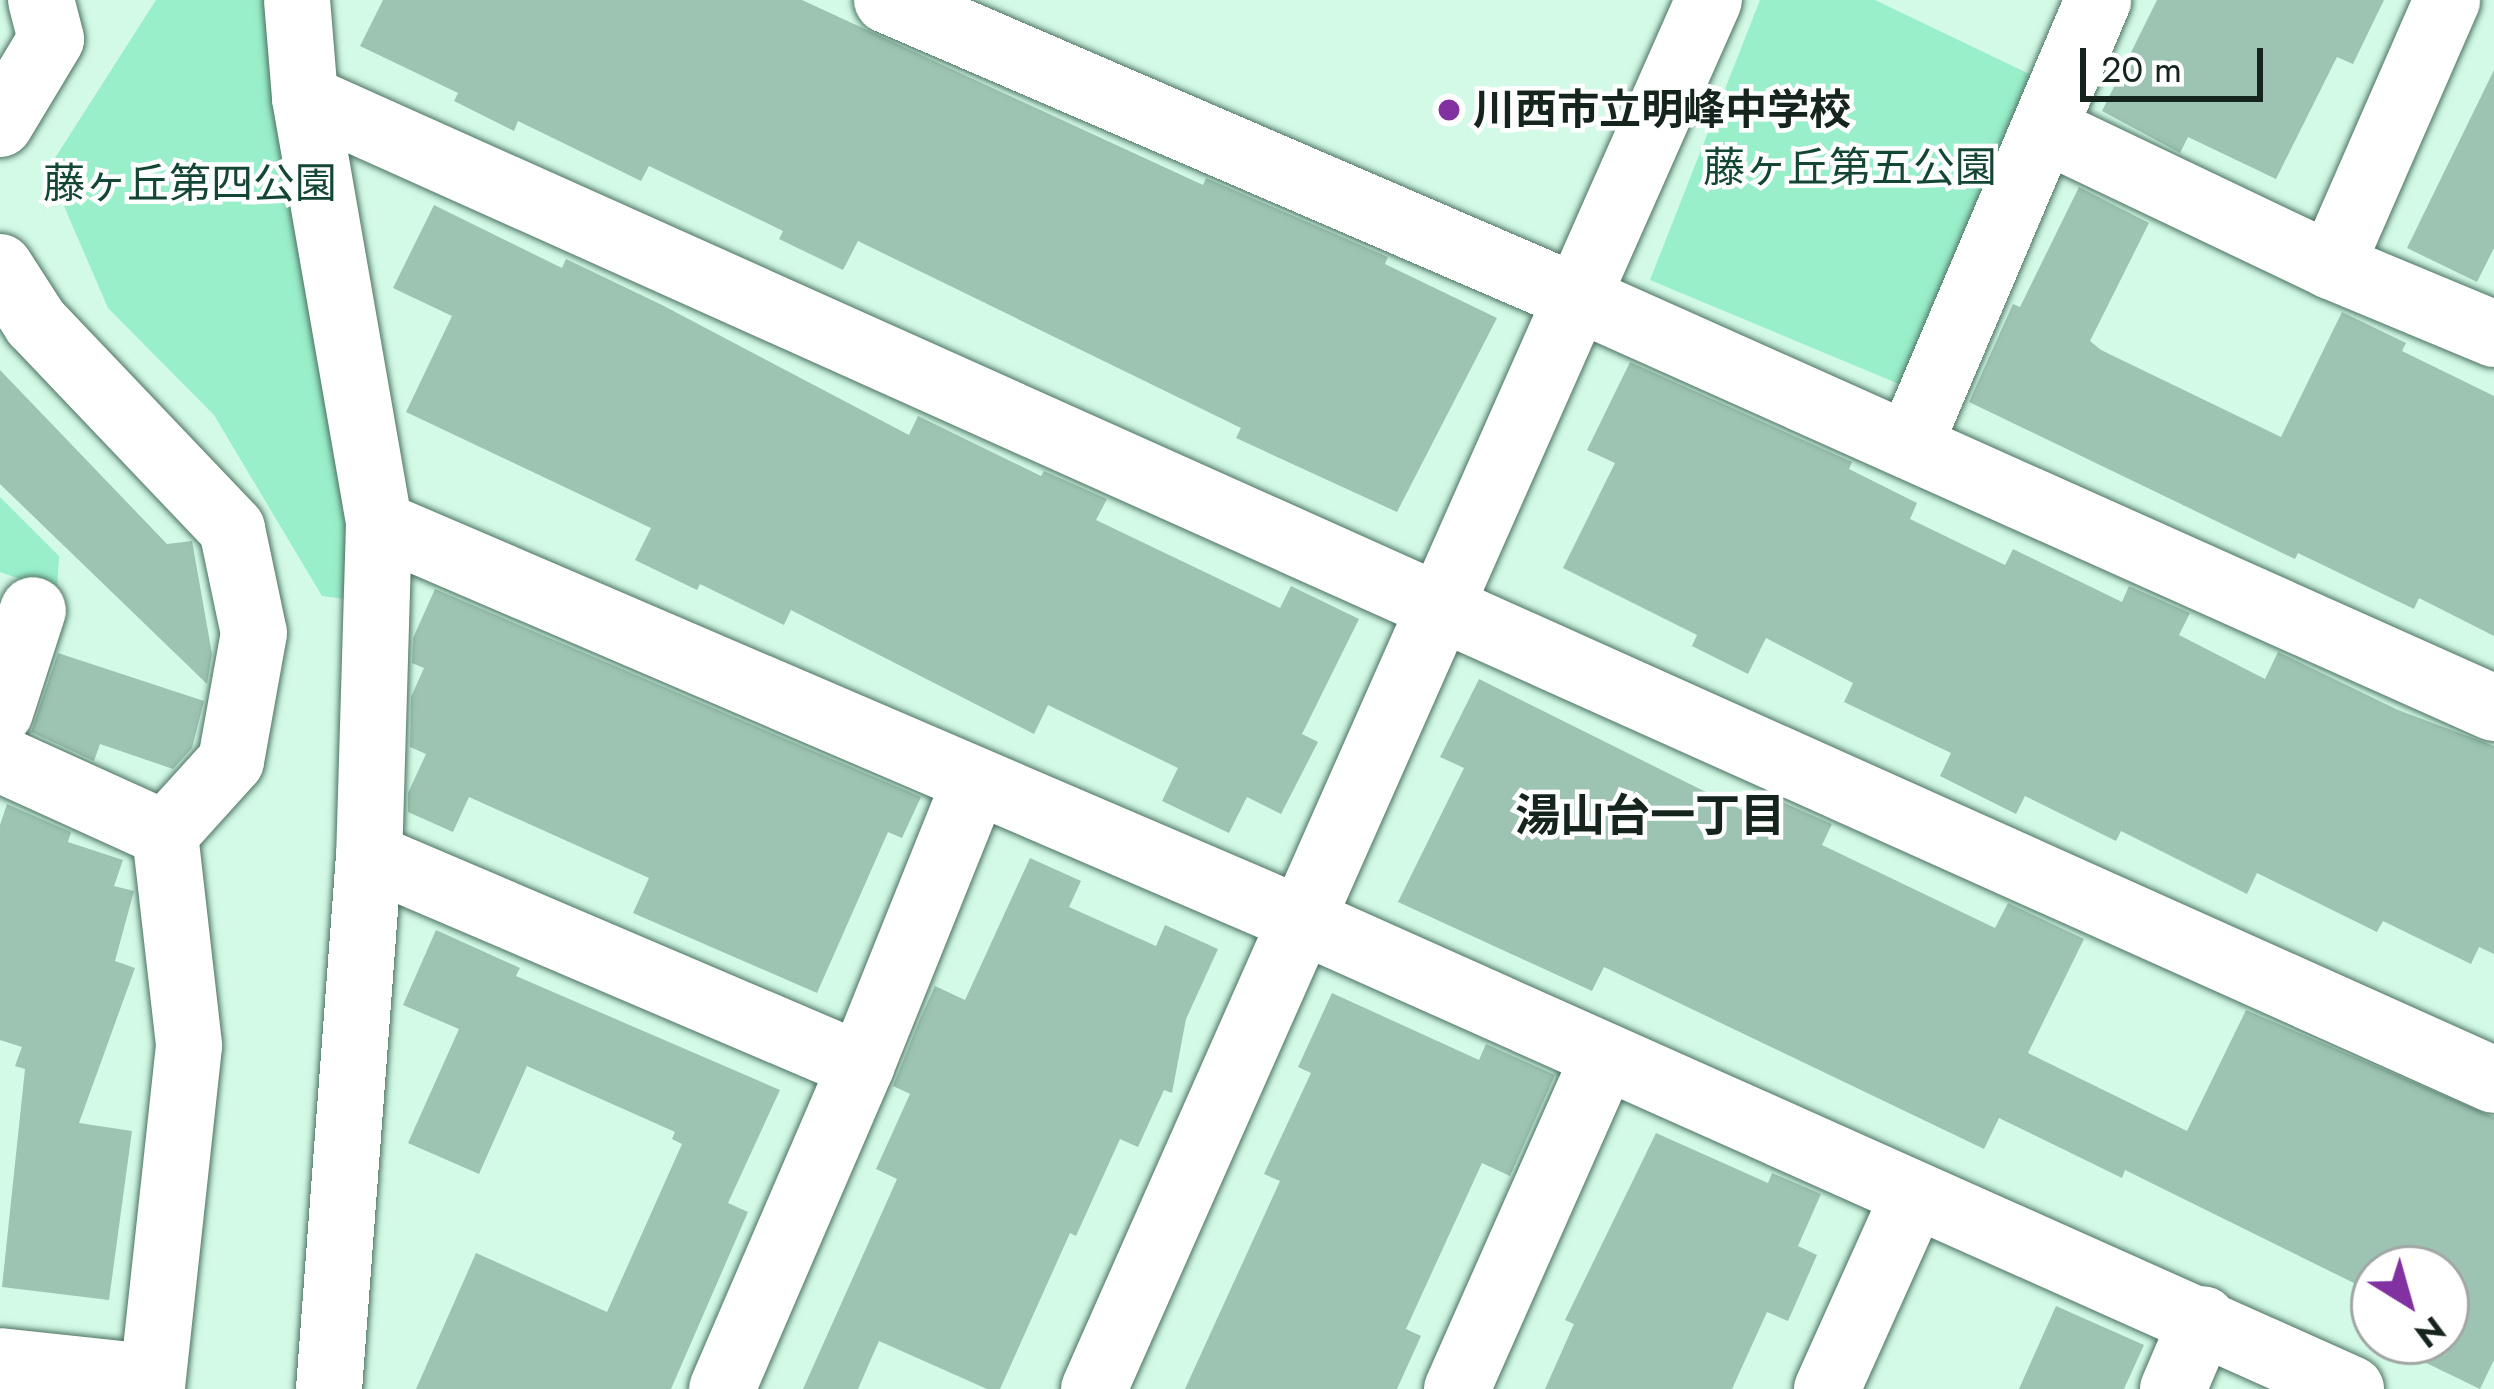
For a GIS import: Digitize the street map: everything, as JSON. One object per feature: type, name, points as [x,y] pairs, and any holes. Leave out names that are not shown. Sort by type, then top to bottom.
[{"type":"street","points":[[297,0],[305,98],[379,524],[369,856],[329,1389]]},
{"type":"street","points":[[887,0],[1580,299],[2494,708]]},
{"type":"street","points":[[1094,1389],[1709,0]]},
{"type":"street","points":[[1909,446],[2098,0]]},
{"type":"street","points":[[2332,266],[2447,0]]},
{"type":"street","points":[[0,124],[46,19]]},
{"type":"street","points":[[305,98],[2494,1080]]},
{"type":"street","points":[[2044,129],[2332,266],[2494,334]]},
{"type":"street","points":[[0,267],[36,323],[232,529],[254,633],[231,761],[164,834],[190,1046],[150,1383],[0,1361]]},
{"type":"street","points":[[379,524],[975,784],[1301,920],[1913,1195],[2204,1319],[2351,1389]]},
{"type":"street","points":[[0,712],[33,610]]},
{"type":"street","points":[[0,759],[164,834]]},
{"type":"street","points":[[722,1389],[861,1066],[975,784]]},
{"type":"street","points":[[369,856],[861,1066]]},
{"type":"street","points":[[1457,1389],[1604,1057]]},
{"type":"street","points":[[1827,1389],[1913,1195]]},
{"type":"street","points":[[2174,1389],[2204,1319]]},
{"type":"green space","name":"藤ヶ丘第四公園","points":[[156,0],[288,0],[367,602],[322,596],[214,415],[108,308],[48,169]]},
{"type":"green space","name":"藤ヶ丘第五公園","points":[[1760,0],[1875,0],[2048,83],[1911,389],[1650,280]]},
{"type":"green space","points":[[0,497],[59,556],[57,592],[0,572]]},
{"type":"building","points":[[383,0],[802,0],[1203,185],[1206,178],[1388,257],[1385,264],[1497,318],[1397,512],[1236,438],[1241,428],[858,241],[843,270],[779,239],[783,231],[649,166],[641,181],[518,121],[514,131],[454,101],[458,93],[360,46]]},
{"type":"building","points":[[2157,0],[2384,0],[2353,64],[2337,57],[2276,179],[2188,137],[2180,153],[2102,111]]},
{"type":"building","points":[[2494,70],[2494,248],[2477,282],[2407,248]]},
{"type":"building","points":[[2079,187],[2149,223],[2090,341],[2101,350],[2281,437],[2342,312],[2406,343],[2402,351],[2494,396],[2494,636],[2419,598],[2414,609],[2298,553],[2295,559],[1969,402],[2013,304],[2020,307]]},
{"type":"building","points":[[434,205],[562,268],[566,259],[662,305],[909,435],[918,416],[1041,476],[1044,471],[1107,499],[1096,520],[1280,608],[1291,586],[1359,619],[1302,734],[1318,742],[1281,814],[1247,797],[1229,833],[1162,801],[1178,768],[1048,705],[1034,734],[791,610],[784,625],[700,584],[697,590],[635,560],[651,528],[406,412],[452,316],[393,288]]},
{"type":"building","points":[[1630,362],[1852,462],[1849,469],[1917,503],[1910,519],[2005,565],[2013,549],[2122,602],[2129,586],[2190,613],[2179,635],[2265,679],[2278,652],[2398,710],[2494,746],[2494,954],[2479,947],[2471,964],[2383,921],[2377,932],[2257,873],[2247,894],[2121,831],[2116,841],[2025,796],[2016,814],[1940,776],[1951,753],[1844,702],[1853,683],[1766,638],[1748,674],[1692,646],[1697,635],[1563,568],[1615,463],[1587,450]]},
{"type":"building","points":[[0,370],[167,544],[192,541],[212,654],[207,684],[0,484]]},
{"type":"building","points":[[435,589],[921,797],[902,838],[888,832],[817,993],[633,913],[649,878],[469,797],[453,832],[408,812],[408,793],[426,754],[410,747],[411,697],[424,668],[412,663],[413,638]]},
{"type":"building","points":[[58,653],[204,701],[192,748],[173,769],[100,744],[94,761],[31,732]]},
{"type":"building","points":[[1479,679],[1744,811],[1755,790],[1832,824],[1822,845],[1995,928],[2008,903],[2084,939],[2028,1053],[2187,1131],[2246,1010],[2494,1117],[2494,1360],[2480,1389],[2430,1365],[2470,1365],[2470,1245],[2350,1245],[2350,1281],[2125,1170],[2122,1178],[1999,1118],[1984,1149],[1604,967],[1592,991],[1398,902],[1464,768],[1440,757]]},
{"type":"building","points":[[7,804],[71,832],[68,842],[123,860],[114,886],[134,891],[115,961],[135,968],[79,1123],[132,1131],[109,1300],[2,1287],[25,1069],[15,1066],[22,1047],[0,1040],[0,825]]},
{"type":"building","points":[[1030,858],[1081,881],[1069,907],[1156,946],[1165,925],[1218,949],[1186,1019],[1172,1093],[1164,1090],[1138,1147],[1120,1139],[1076,1236],[1070,1233],[1000,1389],[987,1389],[879,1341],[858,1389],[803,1389],[897,1179],[876,1169],[910,1094],[893,1086],[920,1019],[935,986],[965,1000]]},
{"type":"building","points":[[436,930],[520,968],[516,976],[780,1090],[728,1203],[748,1212],[671,1389],[416,1389],[476,1253],[607,1312],[682,1144],[672,1139],[675,1132],[527,1066],[479,1174],[408,1143],[459,1029],[403,1005]]},
{"type":"building","points":[[1332,993],[1479,1060],[1486,1044],[1555,1075],[1510,1176],[1482,1163],[1406,1329],[1421,1336],[1397,1389],[1185,1389],[1280,1181],[1264,1174],[1311,1073],[1298,1067]]},
{"type":"building","points":[[1656,1133],[1768,1183],[1772,1173],[1821,1194],[1798,1246],[1817,1255],[1788,1321],[1767,1312],[1732,1389],[1545,1389],[1574,1324],[1565,1320]]},
{"type":"building","points":[[2056,1306],[2144,1345],[2124,1389],[2019,1389]]},
{"type":"place","name":"川西市立明峰中学校","points":[[1449,110]]},
{"type":"district","name":"湯山台一丁目","points":[[1650,816]]}]
